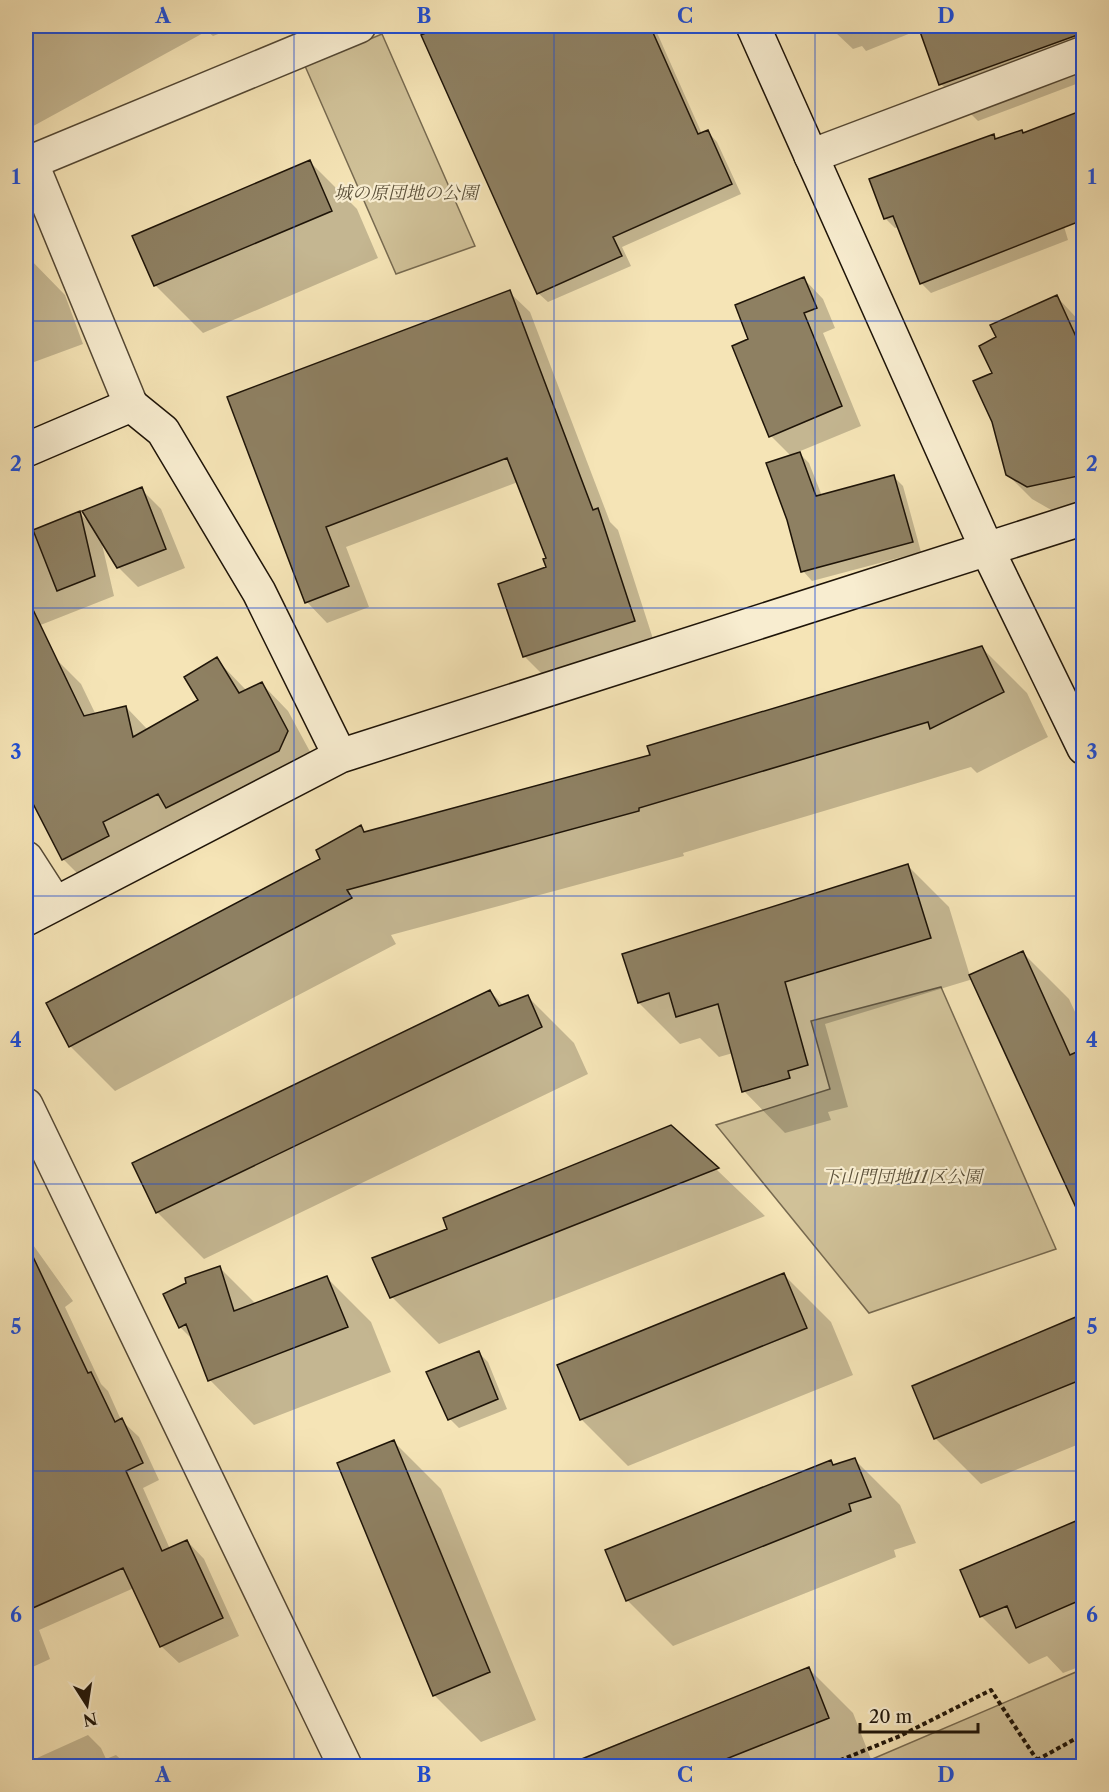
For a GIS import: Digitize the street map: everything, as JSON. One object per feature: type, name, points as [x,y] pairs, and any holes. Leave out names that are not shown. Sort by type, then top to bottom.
[{"type":"street","points":[[340,756],[259,592],[187,471],[163,431],[131,405],[31,162],[358,26]]},
{"type":"street","points":[[753,26],[986,547],[1083,748]]},
{"type":"street","points":[[812,156],[1083,53]]},
{"type":"street","points":[[26,450],[131,405]]},
{"type":"street","points":[[26,919],[340,756],[986,547],[1083,518]]},
{"type":"street","points":[[26,858],[56,903]]},
{"type":"street","points":[[26,1105],[345,1767]]},
{"type":"path","points":[[826,1767],[900,1736],[991,1690],[1037,1760]]},
{"type":"path","points":[[1032,1767],[1037,1760],[1083,1734]]},
{"type":"green space","name":"城の原団地の公園","points":[[382,34],[475,246],[396,274],[305,66]]},
{"type":"green space","name":"下山門団地11区公園","points":[[941,987],[1056,1249],[869,1313],[716,1125],[830,1089],[811,1021]]},
{"type":"green space","points":[[1083,1669],[1083,1766],[856,1766]]},
{"type":"building","points":[[442,26],[650,26],[698,134],[708,130],[732,184],[613,237],[622,256],[537,294],[421,35]]},
{"type":"building","points":[[918,26],[1083,26],[1083,33],[939,85]]},
{"type":"building","points":[[1083,110],[1083,220],[920,284],[893,216],[884,219],[869,179],[994,134],[995,139],[1022,130],[1023,133]]},
{"type":"building","points":[[310,160],[332,211],[154,286],[132,236]]},
{"type":"building","points":[[804,277],[817,308],[804,313],[842,406],[769,437],[732,346],[748,339],[735,305]]},
{"type":"building","points":[[510,290],[593,510],[598,508],[635,621],[523,657],[498,584],[546,567],[543,559],[546,558],[507,458],[326,527],[349,586],[305,603],[227,397]]},
{"type":"building","points":[[1057,295],[1083,352],[1083,475],[1027,487],[1006,475],[992,422],[973,381],[992,373],[979,346],[996,337],[990,325]]},
{"type":"building","points":[[800,452],[816,496],[894,475],[913,542],[801,572],[787,520],[766,463]]},
{"type":"building","points":[[142,487],[166,549],[117,568],[82,511]]},
{"type":"building","points":[[80,511],[95,576],[57,591],[33,530]]},
{"type":"building","points":[[26,595],[84,716],[126,706],[133,737],[198,700],[184,677],[217,657],[239,693],[262,682],[288,731],[279,751],[166,808],[158,794],[103,822],[109,836],[62,860],[26,790]]},
{"type":"building","points":[[982,646],[1004,692],[930,729],[928,722],[639,808],[639,811],[347,890],[352,898],[69,1047],[46,1003],[320,859],[316,850],[361,825],[364,832],[650,755],[647,746]]},
{"type":"building","points":[[908,864],[931,938],[785,982],[808,1065],[788,1071],[790,1078],[742,1092],[718,1004],[676,1017],[669,993],[638,1003],[622,954]]},
{"type":"building","points":[[1023,951],[1070,1055],[1083,1049],[1083,1223],[969,975]]},
{"type":"building","points":[[490,990],[499,1006],[528,995],[542,1027],[156,1213],[132,1163]]},
{"type":"building","points":[[671,1125],[719,1168],[390,1298],[372,1258],[447,1229],[443,1218]]},
{"type":"building","points":[[26,1242],[88,1373],[91,1372],[115,1422],[122,1418],[143,1463],[126,1471],[162,1551],[187,1540],[223,1618],[160,1647],[123,1568],[26,1611]]},
{"type":"building","points":[[220,1266],[234,1311],[327,1276],[348,1327],[208,1381],[186,1324],[179,1328],[163,1294],[186,1283],[185,1278]]},
{"type":"building","points":[[784,1273],[807,1328],[580,1420],[557,1365]]},
{"type":"building","points":[[1083,1314],[1083,1379],[934,1439],[912,1386]]},
{"type":"building","points":[[479,1351],[498,1399],[448,1420],[426,1372]]},
{"type":"building","points":[[394,1440],[490,1672],[433,1696],[337,1463]]},
{"type":"building","points":[[855,1458],[871,1497],[849,1504],[851,1511],[626,1601],[605,1550],[831,1460],[833,1465]]},
{"type":"building","points":[[1083,1518],[1083,1599],[1016,1628],[1007,1606],[980,1617],[960,1570]]},
{"type":"building","points":[[809,1667],[829,1718],[706,1767],[562,1767]]}]
